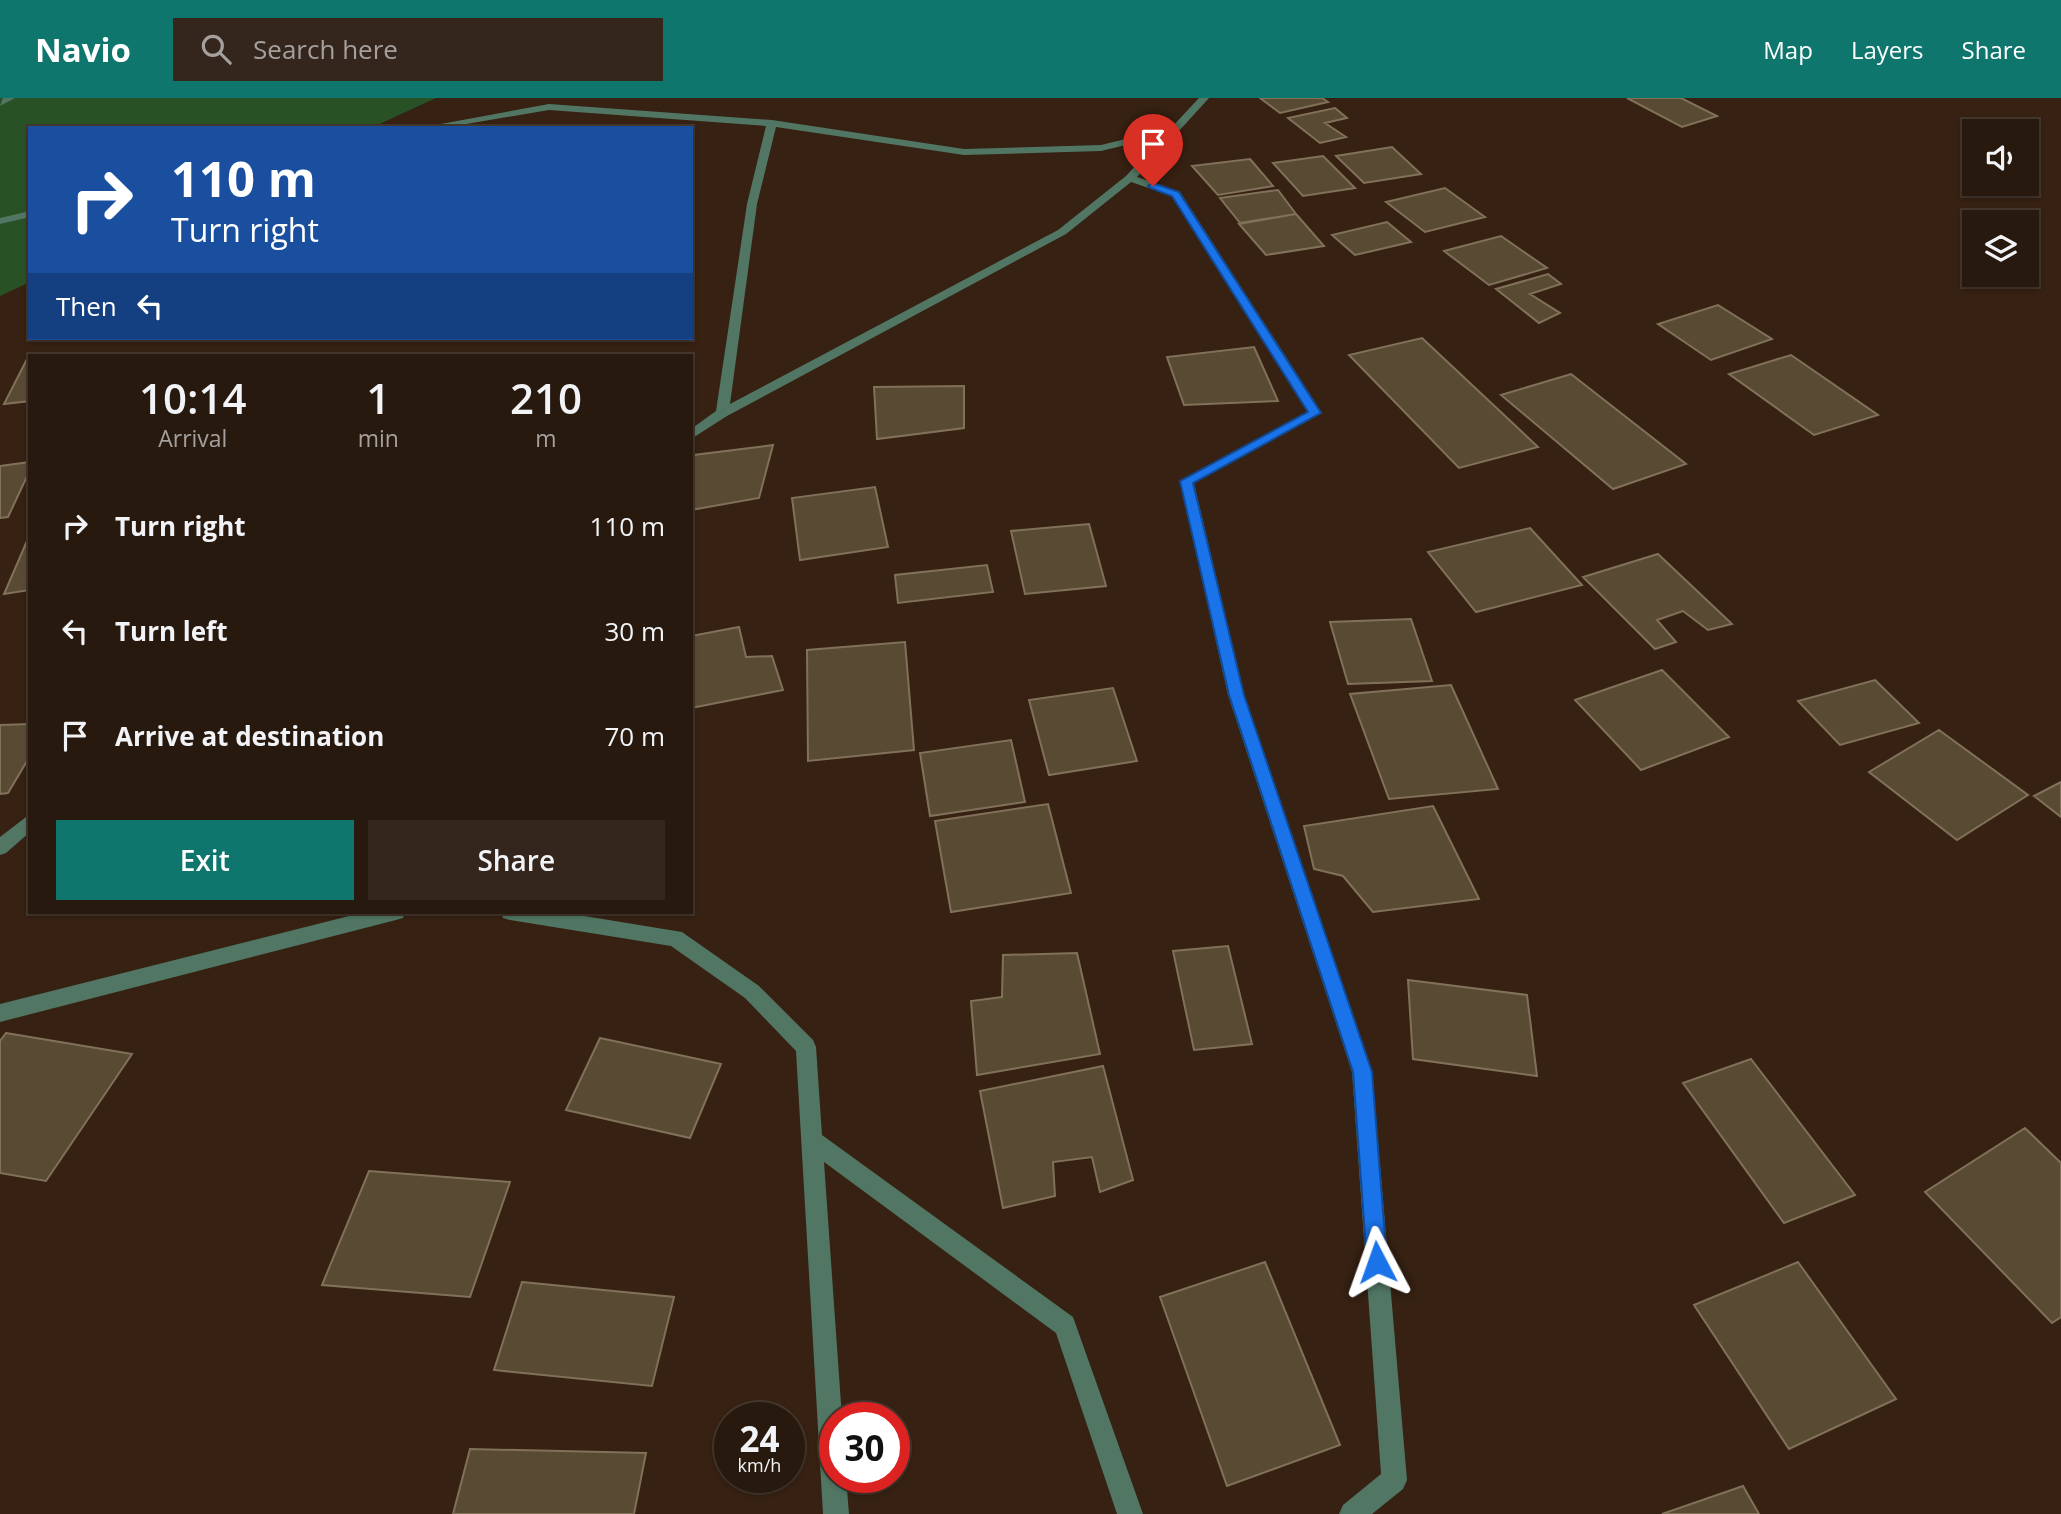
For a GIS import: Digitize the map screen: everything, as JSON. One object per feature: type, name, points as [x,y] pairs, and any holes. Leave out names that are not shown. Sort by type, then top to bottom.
[{"type":"street","points":[[0,103],[10,98]]},
{"type":"street","points":[[693,434],[722,413],[1062,232],[1130,178],[1204,98]]},
{"type":"street","points":[[436,126],[549,107],[772,123],[964,152],[1101,148],[1174,130]]},
{"type":"street","points":[[722,413],[752,204],[772,123]]},
{"type":"street","points":[[1130,178],[1176,194],[1315,413],[1187,481],[1236,695],[1363,1072],[1394,1480],[1352,1514]]},
{"type":"street","points":[[0,221],[28,214]]},
{"type":"street","points":[[0,848],[28,823]]},
{"type":"street","points":[[0,1013],[388,914]]},
{"type":"street","points":[[522,914],[676,939],[752,992],[806,1047],[836,1514]]},
{"type":"street","points":[[812,1140],[1065,1325],[1130,1514]]},
{"type":"green space","points":[[0,98],[436,98],[375,126],[28,126],[28,283],[0,296]]},
{"type":"building","points":[[1260,98],[1322,98],[1328,102],[1280,113]]},
{"type":"building","points":[[1627,98],[1681,98],[1717,116],[1682,127]]},
{"type":"building","points":[[1335,108],[1347,118],[1325,123],[1346,137],[1320,143],[1288,118]]},
{"type":"building","points":[[1392,147],[1421,174],[1364,183],[1336,156]]},
{"type":"building","points":[[1323,156],[1355,188],[1303,196],[1273,163]]},
{"type":"building","points":[[1250,159],[1273,186],[1218,195],[1192,166]]},
{"type":"building","points":[[1445,188],[1485,217],[1425,232],[1386,202]]},
{"type":"building","points":[[1278,190],[1296,214],[1240,223],[1220,198]]},
{"type":"building","points":[[1296,214],[1324,246],[1266,255],[1239,224]]},
{"type":"building","points":[[1387,222],[1411,242],[1355,255],[1332,235]]},
{"type":"building","points":[[1501,236],[1547,268],[1489,285],[1444,251]]},
{"type":"building","points":[[1548,274],[1561,284],[1530,294],[1560,313],[1539,323],[1496,289]]},
{"type":"building","points":[[1718,305],[1772,339],[1711,360],[1658,324]]},
{"type":"building","points":[[1422,338],[1538,447],[1459,468],[1349,355]]},
{"type":"building","points":[[1254,347],[1278,401],[1184,405],[1167,357]]},
{"type":"building","points":[[1791,355],[1878,415],[1814,435],[1729,374]]},
{"type":"building","points":[[27,359],[28,359],[28,401],[4,404]]},
{"type":"building","points":[[1571,374],[1686,464],[1613,489],[1501,395]]},
{"type":"building","points":[[964,386],[964,428],[877,439],[874,387]]},
{"type":"building","points":[[773,445],[759,498],[693,510],[694,455]]},
{"type":"building","points":[[28,462],[28,474],[8,517],[0,518],[0,466]]},
{"type":"building","points":[[875,487],[888,547],[800,560],[792,498]]},
{"type":"building","points":[[1089,524],[1106,586],[1025,594],[1011,531]]},
{"type":"building","points":[[1530,528],[1582,585],[1476,612],[1428,552]]},
{"type":"building","points":[[28,539],[28,590],[4,594]]},
{"type":"building","points":[[1658,554],[1732,624],[1708,630],[1683,611],[1657,620],[1676,642],[1655,649],[1583,577]]},
{"type":"building","points":[[987,565],[993,592],[898,603],[895,575]]},
{"type":"building","points":[[1411,619],[1432,681],[1348,684],[1330,622]]},
{"type":"building","points":[[739,627],[746,657],[772,656],[783,690],[693,708],[693,636]]},
{"type":"building","points":[[905,642],[914,750],[808,761],[807,650]]},
{"type":"building","points":[[1662,670],[1729,737],[1641,770],[1575,700]]},
{"type":"building","points":[[1875,680],[1919,723],[1840,745],[1798,701]]},
{"type":"building","points":[[1451,685],[1498,789],[1389,799],[1350,694]]},
{"type":"building","points":[[1113,688],[1137,761],[1049,775],[1029,700]]},
{"type":"building","points":[[28,724],[28,759],[8,793],[0,794],[0,725]]},
{"type":"building","points":[[1939,730],[2028,795],[1957,840],[1869,772]]},
{"type":"building","points":[[1011,740],[1025,802],[930,816],[920,753]]},
{"type":"building","points":[[2061,782],[2061,817],[2034,796]]},
{"type":"building","points":[[1048,804],[1071,893],[951,912],[935,821]]},
{"type":"building","points":[[1433,806],[1479,899],[1373,912],[1343,876],[1314,869],[1304,826]]},
{"type":"building","points":[[1228,946],[1252,1044],[1194,1050],[1173,951]]},
{"type":"building","points":[[1077,953],[1100,1054],[977,1075],[971,1001],[1002,997],[1003,955]]},
{"type":"building","points":[[1408,980],[1527,995],[1537,1076],[1413,1059]]},
{"type":"building","points":[[6,1033],[132,1054],[46,1181],[0,1173],[0,1041]]},
{"type":"building","points":[[600,1038],[721,1064],[690,1138],[566,1110]]},
{"type":"building","points":[[1751,1059],[1855,1195],[1784,1223],[1683,1083]]},
{"type":"building","points":[[1103,1066],[1133,1180],[1100,1192],[1092,1157],[1053,1162],[1055,1196],[1003,1208],[980,1091]]},
{"type":"building","points":[[2025,1128],[2061,1163],[2061,1317],[2052,1323],[1925,1192]]},
{"type":"building","points":[[369,1171],[510,1182],[470,1297],[322,1285]]},
{"type":"building","points":[[1265,1262],[1340,1445],[1227,1486],[1160,1297]]},
{"type":"building","points":[[1798,1262],[1896,1399],[1789,1449],[1694,1305]]},
{"type":"building","points":[[522,1282],[674,1297],[652,1386],[494,1370]]},
{"type":"building","points":[[470,1449],[646,1453],[634,1514],[453,1514]]},
{"type":"building","points":[[1743,1486],[1759,1514],[1662,1514]]},
{"type":"route","points":[[1153,186],[1176,194],[1315,413],[1187,481],[1236,695],[1363,1072],[1377,1262]]}]
